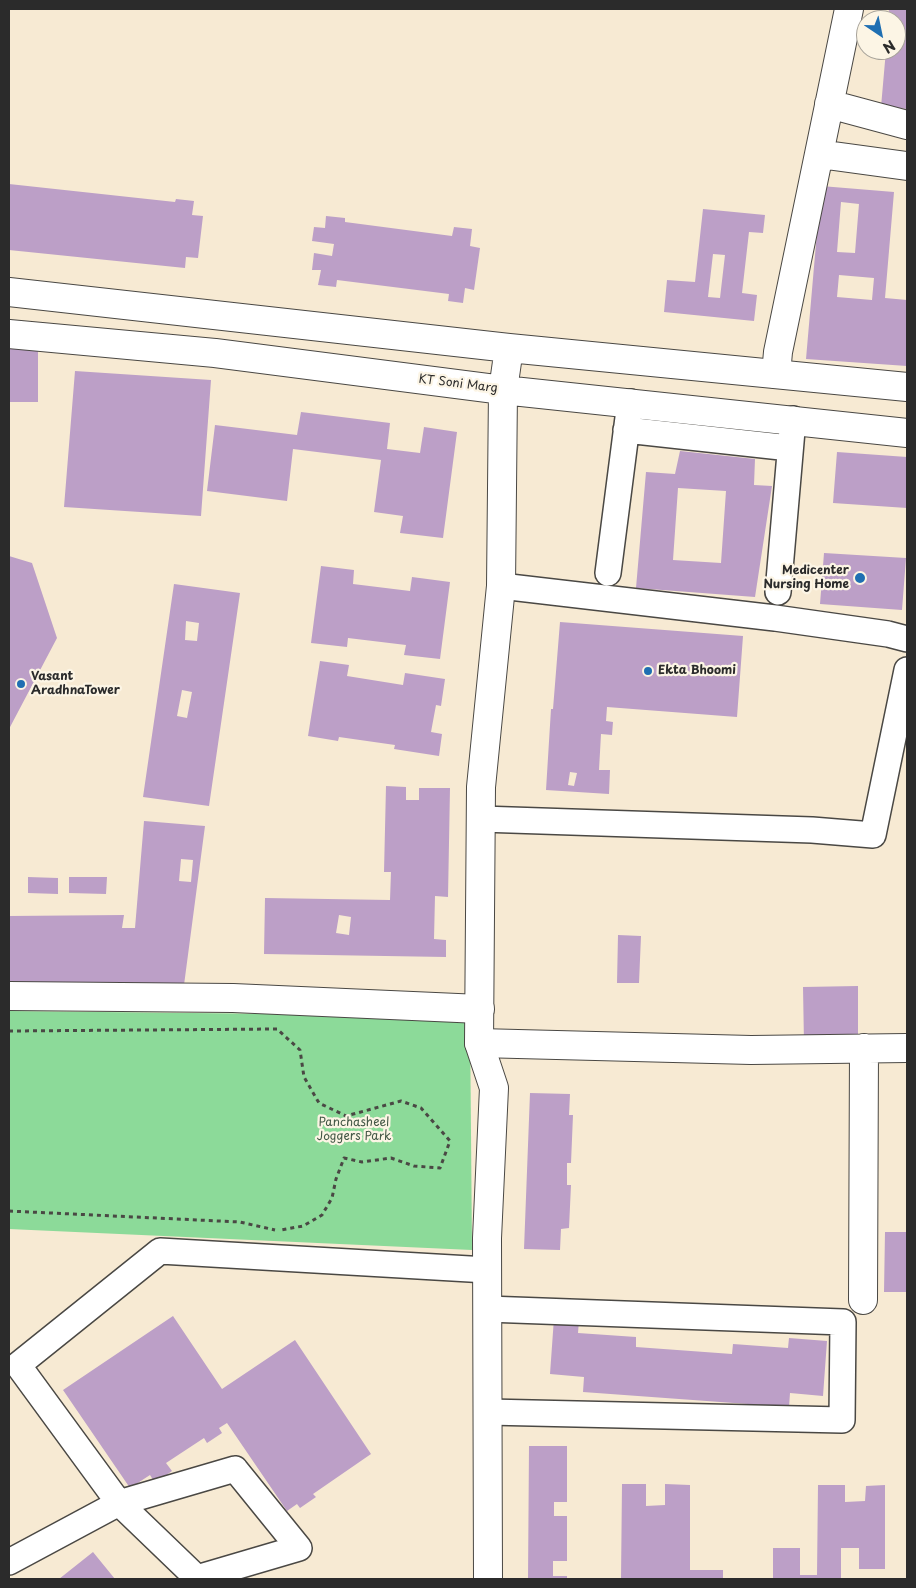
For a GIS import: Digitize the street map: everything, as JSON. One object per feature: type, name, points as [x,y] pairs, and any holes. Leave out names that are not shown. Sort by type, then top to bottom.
[{"type":"street","points":[[776,374],[778,352],[848,9]]},
{"type":"street","points":[[829,104],[907,125]]},
{"type":"street","points":[[819,154],[907,166]]},
{"type":"street","points":[[9,292],[509,348],[907,387]]},
{"type":"street","name":"KT Soni Marg","points":[[9,334],[215,354],[503,390],[793,419],[907,433]]},
{"type":"street","points":[[488,1579],[487,1238],[494,1088],[479,1043],[481,820],[482,787],[501,586],[503,390],[509,348]]},
{"type":"street","points":[[608,573],[630,402]]},
{"type":"street","points":[[778,592],[793,419]]},
{"type":"street","points":[[626,430],[790,448]]},
{"type":"street","points":[[501,586],[774,618],[888,634],[907,640]]},
{"type":"street","points":[[481,820],[812,830],[873,835],[907,670]]},
{"type":"street","points":[[9,996],[233,998],[480,1009]]},
{"type":"street","points":[[479,1043],[751,1050],[907,1048]]},
{"type":"street","points":[[863,1300],[864,1048]]},
{"type":"street","points":[[9,1562],[119,1503],[235,1469],[299,1548],[197,1578],[119,1503],[18,1365],[160,1251],[487,1270]]},
{"type":"street","points":[[487,1309],[843,1322],[842,1420],[488,1412]]},
{"type":"path","points":[[9,1031],[276,1030],[300,1050],[304,1077],[319,1102],[346,1116],[401,1101],[421,1108],[450,1141],[440,1168],[414,1166],[391,1158],[362,1162],[344,1158],[336,1179],[332,1198],[322,1214],[303,1226],[278,1230],[240,1222],[9,1211]]},
{"type":"green space","name":"Panchasheel Joggers Park","points":[[9,1011],[470,1016],[472,1250],[9,1229]]},
{"type":"building","points":[[907,9],[907,109],[881,107],[885,60],[906,60],[906,10],[889,10]]},
{"type":"building","points":[[9,184],[175,202],[176,199],[194,201],[192,215],[203,216],[198,258],[186,257],[185,268],[9,250]]},
{"type":"building","points":[[821,186],[894,192],[885,298],[907,300],[907,366],[806,359]],"holes":[[[841,202],[859,204],[855,253],[837,252]],[[839,275],[874,278],[872,300],[837,297]]]},
{"type":"building","points":[[703,209],[765,215],[763,233],[749,232],[742,293],[757,295],[754,321],[664,312],[667,280],[695,282]],"holes":[[[713,254],[725,255],[720,298],[708,297]]]},
{"type":"building","points":[[326,216],[345,218],[345,222],[452,236],[454,227],[472,229],[470,246],[480,248],[474,290],[465,288],[463,303],[448,301],[449,294],[337,280],[336,287],[318,285],[321,270],[312,270],[314,253],[332,256],[334,244],[312,241],[314,227],[325,228]]},
{"type":"building","points":[[9,349],[38,349],[38,402],[9,402]]},
{"type":"building","points":[[75,371],[211,380],[201,516],[64,507]]},
{"type":"building","points":[[301,412],[390,423],[387,449],[420,453],[424,427],[457,432],[443,538],[400,533],[403,516],[374,512],[381,460],[293,449],[287,501],[207,491],[215,425],[297,435]]},
{"type":"building","points":[[680,451],[755,459],[754,485],[772,486],[755,597],[636,588],[646,472],[675,474]],"holes":[[[678,488],[726,491],[721,563],[673,560]]]},
{"type":"building","points":[[837,452],[907,457],[907,508],[833,503]]},
{"type":"building","points":[[824,553],[906,558],[902,610],[820,604]]},
{"type":"building","name":"Vasant AradhnaTower","points":[[9,556],[32,563],[57,638],[9,729]]},
{"type":"building","points":[[321,566],[354,570],[353,584],[410,591],[412,577],[450,582],[440,659],[404,655],[406,645],[348,638],[347,647],[311,643]]},
{"type":"building","points":[[174,584],[240,593],[209,806],[143,797]],"holes":[[[186,621],[199,623],[197,641],[185,640]],[[182,690],[192,692],[187,718],[177,716]]]},
{"type":"building","name":"Ekta Bhoomi","points":[[560,622],[743,636],[737,717],[607,707],[606,721],[613,722],[612,735],[601,734],[599,770],[610,770],[609,794],[546,790],[551,709],[553,709]],"holes":[[[570,772],[577,773],[574,786],[568,785]]]},
{"type":"building","points":[[320,661],[349,665],[347,676],[403,685],[405,673],[445,679],[441,706],[436,705],[431,732],[442,734],[439,756],[394,749],[395,745],[339,737],[338,741],[308,736]]},
{"type":"building","points":[[386,786],[406,787],[406,800],[419,800],[419,788],[450,788],[448,897],[435,896],[434,939],[446,940],[446,957],[264,954],[265,898],[390,900],[391,872],[384,872]],"holes":[[[339,915],[351,917],[349,935],[336,933]]]},
{"type":"building","points":[[144,821],[205,826],[184,985],[9,982],[9,916],[124,915],[122,928],[135,928]],"holes":[[[181,859],[193,860],[191,882],[179,881]]]},
{"type":"building","points":[[28,877],[58,878],[58,894],[28,893]]},
{"type":"building","points":[[69,877],[107,877],[106,894],[69,893]]},
{"type":"building","points":[[618,935],[641,936],[639,983],[617,983]]},
{"type":"building","points":[[858,986],[858,1044],[804,1044],[803,987]]},
{"type":"building","points":[[530,1093],[570,1094],[569,1115],[573,1115],[571,1163],[567,1163],[567,1185],[571,1185],[569,1228],[561,1229],[560,1250],[524,1249]]},
{"type":"building","points":[[885,1232],[907,1232],[907,1292],[884,1292]]},
{"type":"building","points":[[173,1316],[222,1389],[295,1340],[371,1454],[313,1494],[316,1497],[300,1508],[297,1504],[287,1511],[227,1423],[219,1428],[222,1433],[207,1443],[204,1438],[166,1463],[172,1471],[155,1483],[150,1475],[130,1488],[63,1390]]},
{"type":"building","points":[[554,1318],[579,1320],[578,1333],[636,1337],[636,1347],[732,1354],[733,1344],[788,1348],[789,1338],[827,1341],[823,1396],[790,1393],[789,1407],[583,1392],[584,1377],[550,1374]]},
{"type":"building","points":[[529,1446],[567,1446],[567,1502],[554,1502],[554,1516],[567,1516],[567,1561],[553,1561],[553,1576],[567,1576],[567,1579],[528,1579]]},
{"type":"building","points":[[622,1484],[646,1484],[646,1506],[665,1505],[665,1484],[690,1485],[690,1570],[723,1570],[723,1579],[621,1579]]},
{"type":"building","points":[[818,1485],[845,1485],[845,1502],[865,1501],[866,1486],[885,1485],[885,1569],[859,1569],[859,1548],[841,1548],[841,1579],[773,1579],[773,1548],[800,1548],[800,1575],[817,1575]]},
{"type":"building","points":[[93,1552],[115,1579],[59,1579]]},
{"type":"place","name":"Medicenter Nursing Home","points":[[860,578]]},
{"type":"place","name":"Ekta Bhoomi","points":[[648,671]]},
{"type":"place","name":"Vasant AradhnaTower","points":[[21,684]]}]
